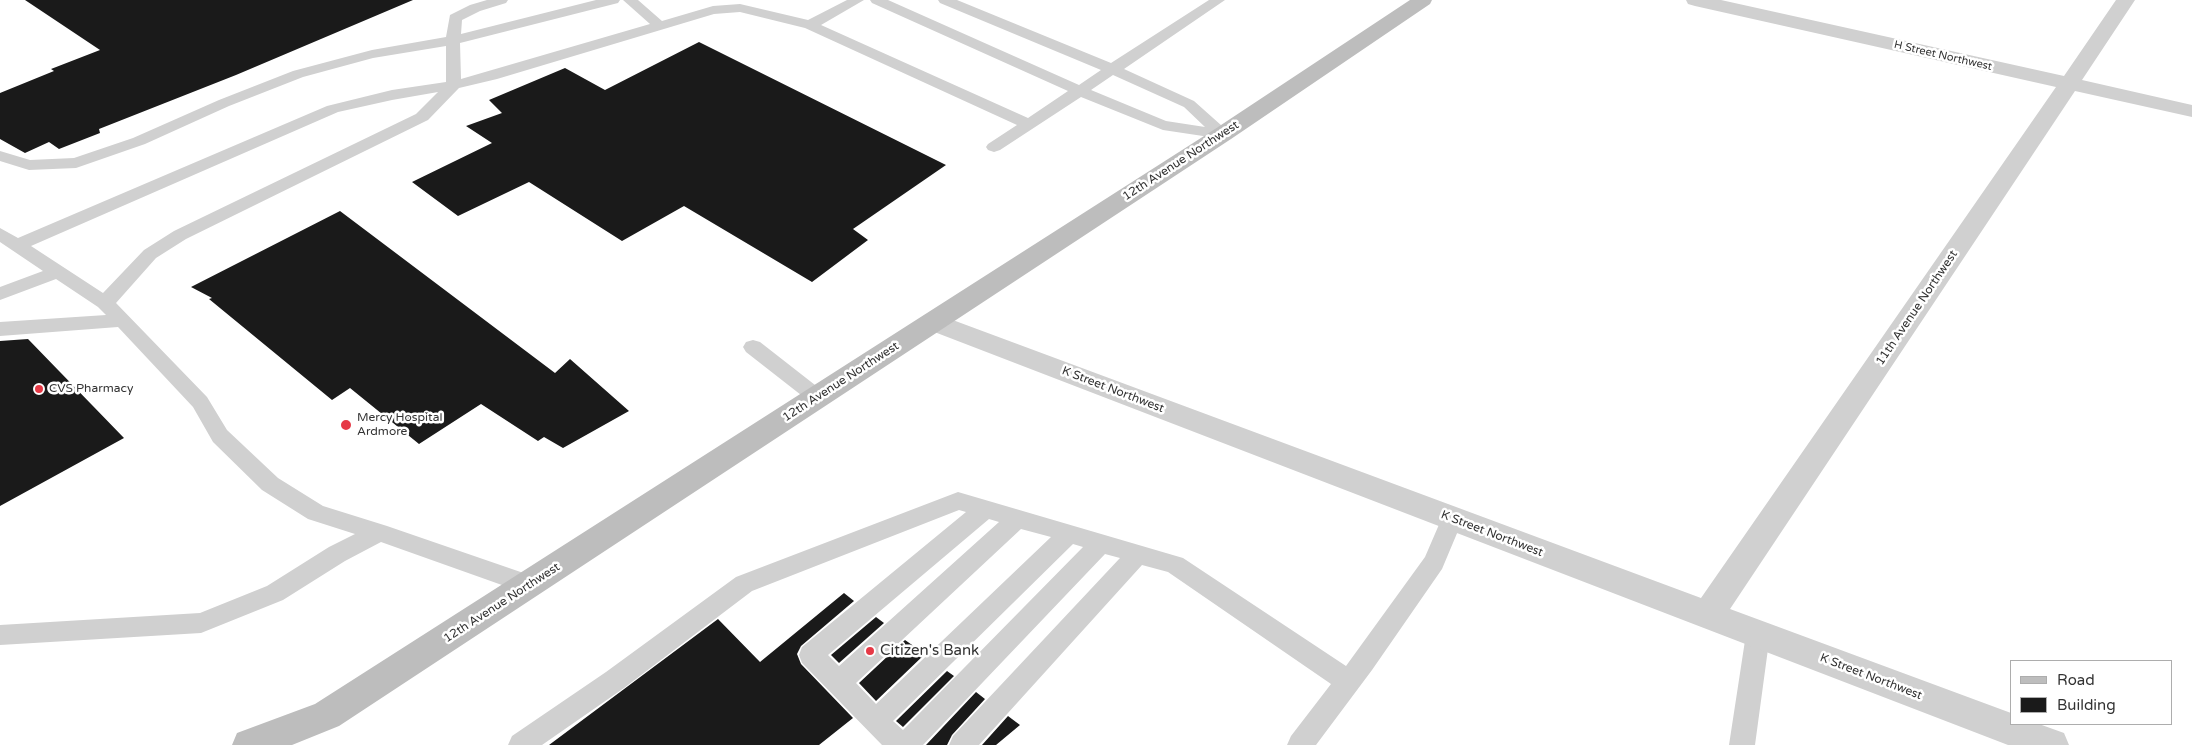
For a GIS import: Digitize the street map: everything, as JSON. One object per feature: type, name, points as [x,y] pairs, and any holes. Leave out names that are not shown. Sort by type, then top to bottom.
[{"type":"street","name":"12th Avenue Northwest","points":[[250,745],[327,715],[1223,134],[1423,0]]},
{"type":"street","name":"H Street Northwest","points":[[1695,0],[2192,112]]},
{"type":"street","name":"11th Avenue Northwest","points":[[1708,615],[2126,0]]},
{"type":"street","name":"K Street Northwest","points":[[933,322],[2051,745]]},
{"type":"lane","points":[[105,303],[150,254],[180,235],[422,117],[454,85],[453,40],[455,18],[474,8],[500,0]]},
{"type":"lane","points":[[0,156],[29,165],[76,163],[140,141],[224,103],[298,74],[372,54],[453,40],[613,0]]},
{"type":"lane","points":[[630,0],[659,25]]},
{"type":"lane","points":[[810,25],[856,0]]},
{"type":"lane","points":[[877,0],[1080,91],[1163,125],[1223,134]]},
{"type":"lane","points":[[945,0],[1112,69],[1189,104],[1223,134]]},
{"type":"lane","points":[[994,147],[1218,0]]},
{"type":"lane","points":[[18,245],[333,109],[392,95],[454,85],[492,76],[713,10],[740,8],[810,25],[1029,124]]},
{"type":"lane","points":[[0,234],[105,303],[200,402],[220,436],[270,484],[316,513],[379,532],[530,585]]},
{"type":"lane","points":[[0,294],[58,272]]},
{"type":"lane","points":[[0,329],[123,320]]},
{"type":"lane","points":[[753,347],[817,397]]},
{"type":"lane","points":[[521,745],[615,680],[744,584],[958,501],[1175,565],[1348,682]]},
{"type":"lane","points":[[901,745],[875,722],[839,682],[811,655],[985,509]]},
{"type":"lane","points":[[839,682],[1018,518]]},
{"type":"lane","points":[[1300,745],[1348,682],[1434,562],[1452,519]]},
{"type":"lane","points":[[0,635],[200,623],[275,593],[337,554],[379,532]]},
{"type":"lane","points":[[875,722],[1069,534]]},
{"type":"lane","points":[[906,745],[1101,543]]},
{"type":"lane","points":[[962,745],[1138,554]]},
{"type":"lane","points":[[1742,745],[1758,634]]},
{"type":"building","points":[[25,0],[413,0],[236,75],[99,129],[100,133],[59,149],[49,142],[25,153],[0,139],[0,93],[54,71],[51,69],[100,50]]},
{"type":"building","points":[[699,42],[946,165],[853,229],[868,240],[812,282],[684,206],[622,241],[529,182],[458,216],[412,182],[492,143],[466,126],[502,113],[489,100],[565,68],[605,90]]},
{"type":"building","points":[[340,211],[555,373],[570,359],[629,411],[563,448],[544,437],[538,441],[481,404],[419,444],[350,388],[332,400],[209,299],[212,298],[191,287]]},
{"type":"building","name":"CVS Pharmacy","points":[[28,339],[124,438],[0,506],[0,341]]},
{"type":"building","points":[[844,593],[854,601],[801,646],[797,654],[801,664],[853,718],[819,745],[549,745],[718,619],[760,662]]},
{"type":"building","points":[[876,617],[884,623],[839,663],[831,655]]},
{"type":"building","points":[[905,640],[925,654],[876,701],[859,683]]},
{"type":"building","points":[[947,671],[954,676],[903,727],[896,721]]},
{"type":"building","points":[[976,692],[985,699],[952,735],[947,745],[926,745]]},
{"type":"building","points":[[1008,716],[1020,725],[996,745],[982,745]]},
{"type":"place","name":"CVS Pharmacy","points":[[39,389]]},
{"type":"place","name":"Mercy Hospital Ardmore","points":[[346,425]]},
{"type":"place","name":"Citizen's Bank","points":[[870,651]]}]
